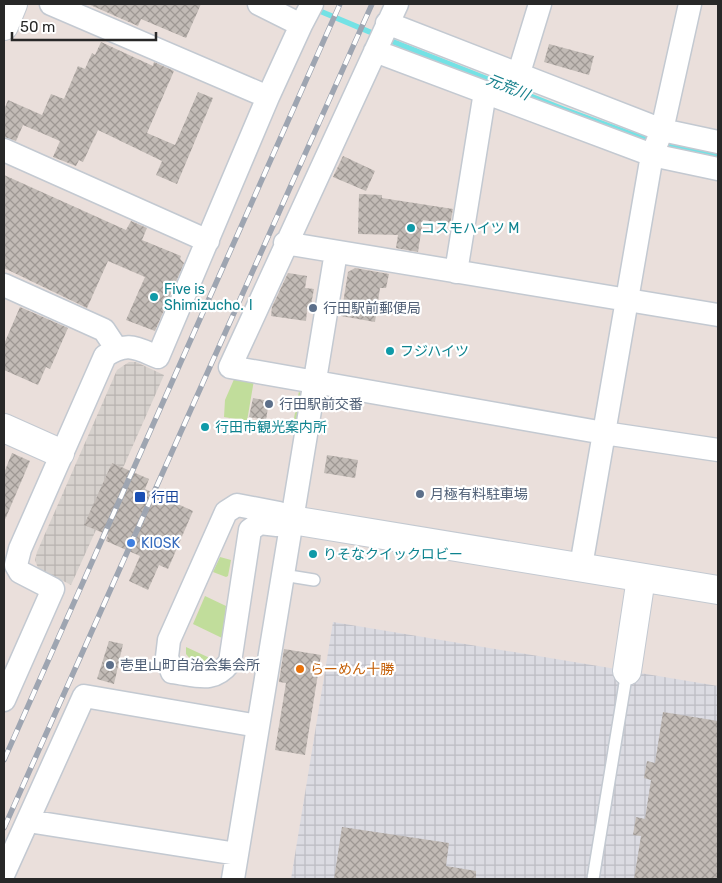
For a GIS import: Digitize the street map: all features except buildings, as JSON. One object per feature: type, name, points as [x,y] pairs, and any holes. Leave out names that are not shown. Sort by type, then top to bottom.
[{"type":"main road","points":[[4,26],[14,4]]},
{"type":"main road","points":[[4,428],[60,453]]},
{"type":"main road","points":[[292,520],[582,566],[641,578],[718,590]]},
{"type":"main road","points":[[627,671],[641,578]]},
{"type":"street","points":[[51,4],[268,97]]},
{"type":"street","points":[[259,4],[302,25]]},
{"type":"street","points":[[4,700],[52,589],[10,567],[20,549],[60,453],[105,356],[116,348],[132,346],[158,357],[268,97],[312,4]]},
{"type":"street","points":[[518,76],[540,4]]},
{"type":"street","points":[[582,566],[652,154],[662,130],[690,4]]},
{"type":"street","points":[[718,142],[662,130],[518,76],[392,14],[285,243],[230,367],[604,433],[718,450]]},
{"type":"street","points":[[375,51],[652,154],[718,168]]},
{"type":"street","points":[[456,272],[485,92]]},
{"type":"street","points":[[4,150],[208,241]]},
{"type":"street","points":[[285,243],[718,315]]},
{"type":"street","points":[[233,879],[336,252]]},
{"type":"street","points":[[4,285],[104,330],[116,348]]},
{"type":"street","points":[[238,506],[278,513],[292,520],[277,525],[260,523],[250,530],[230,662],[221,674],[211,678],[172,672],[167,657],[169,640],[226,512],[238,506]]},
{"type":"street","points":[[4,872],[84,696],[258,726]]},
{"type":"street","points":[[28,820],[237,854]]},
{"type":"lane","points":[[283,575],[314,580]]},
{"type":"lane","points":[[593,879],[627,671]]},
{"type":"shaded area","points":[[129,362],[136,362],[164,375],[123,468],[112,463],[85,525],[96,530],[71,585],[38,568],[35,560],[37,552],[117,370]]},
{"type":"shaded area","points":[[333,622],[718,686],[718,879],[291,879]]},
{"type":"green space","points":[[235,377],[254,380],[247,421],[224,417],[225,400]]},
{"type":"green space","points":[[299,391],[304,401],[299,430],[292,429]]},
{"type":"green space","points":[[220,557],[231,560],[228,576],[226,577],[213,572]]},
{"type":"green space","points":[[205,596],[226,606],[222,638],[193,624]]},
{"type":"green space","points":[[186,647],[212,659],[205,662],[195,661],[186,654]]},
{"type":"waterway","name":"元荒川","points":[[315,9],[377,35]]},
{"type":"waterway","name":"元荒川","points":[[386,39],[563,109],[653,142]]},
{"type":"waterway","name":"元荒川","points":[[662,144],[718,156]]},
{"type":"railway","points":[[4,760],[340,4]]},
{"type":"railway","points":[[4,828],[372,4]]},
{"type":"place","name":"コスモハイツ M","points":[[411,228]]},
{"type":"place","name":"Five is Shimizucho.Ⅰ","points":[[154,297]]},
{"type":"place","name":"行田駅前郵便局","points":[[313,308]]},
{"type":"place","name":"フジハイツ","points":[[390,351]]},
{"type":"place","name":"行田駅前交番","points":[[269,404]]},
{"type":"place","name":"行田市観光案内所","points":[[205,427]]},
{"type":"place","name":"月極有料駐車場","points":[[420,494]]},
{"type":"place","name":"行田","points":[[140,497]]},
{"type":"place","name":"KIOSK","points":[[131,543]]},
{"type":"place","name":"りそなクイックロビー","points":[[313,554]]},
{"type":"place","name":"壱里山町自治会集会所","points":[[110,665]]},
{"type":"place","name":"らーめん十勝","points":[[300,669]]}]
